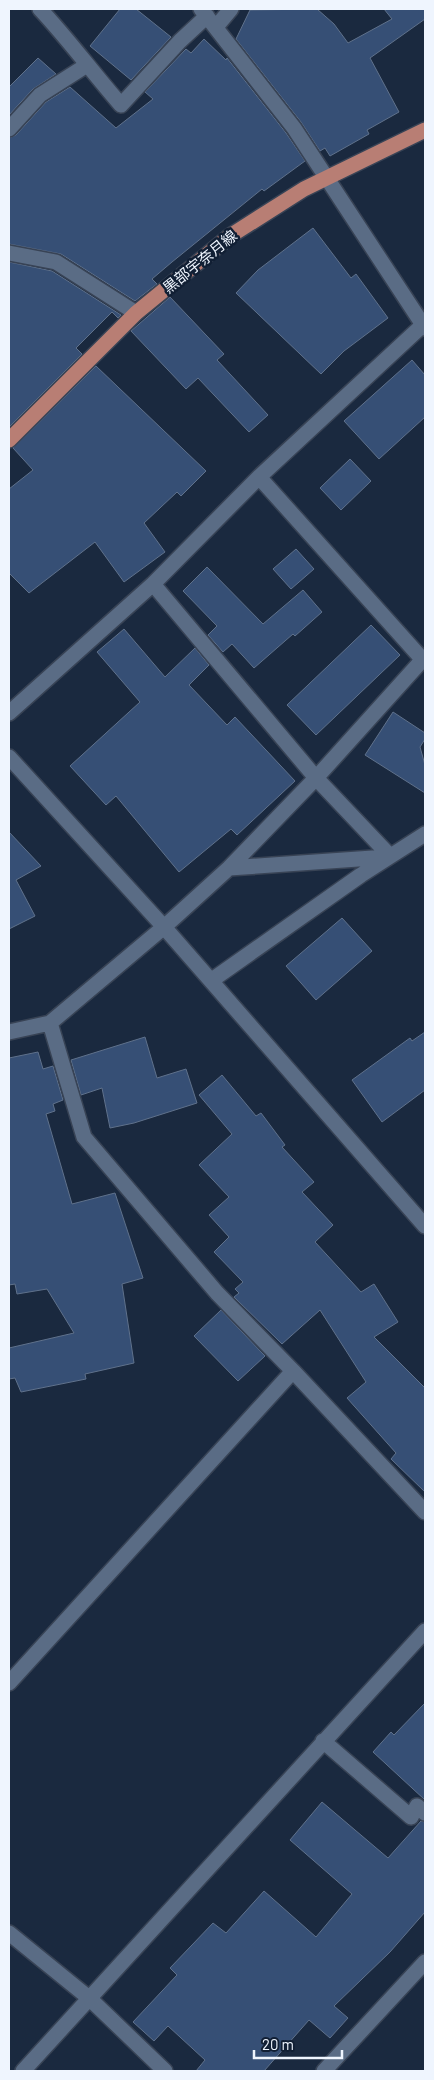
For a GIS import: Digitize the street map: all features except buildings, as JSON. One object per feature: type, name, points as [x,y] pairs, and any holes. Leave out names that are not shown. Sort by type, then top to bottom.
[{"type":"main road","name":"黒部宇奈月線","points":[[9,440],[136,314],[230,236],[277,205],[327,177],[425,130]]},
{"type":"street","points":[[40,9],[72,43],[87,65],[121,106],[180,42],[208,17],[230,9]]},
{"type":"street","points":[[9,713],[153,584],[259,477],[424,325],[294,128],[208,17]]},
{"type":"street","points":[[9,130],[40,95],[87,65]]},
{"type":"street","points":[[9,253],[56,262],[136,314]]},
{"type":"street","points":[[9,1032],[50,1024],[164,927],[229,868],[316,778],[424,658],[259,477]]},
{"type":"street","points":[[153,584],[316,778],[390,856]]},
{"type":"street","points":[[9,757],[212,980],[425,1226]]},
{"type":"street","points":[[212,980],[390,856],[425,834]]},
{"type":"street","points":[[229,868],[390,856]]},
{"type":"street","points":[[50,1024],[84,1137],[217,1292],[425,1512]]},
{"type":"street","points":[[9,1683],[293,1371]]},
{"type":"street","points":[[23,2071],[425,1631]]},
{"type":"street","points":[[323,1741],[411,1818],[417,1806],[425,1813]]},
{"type":"street","points":[[9,1933],[89,1998],[166,2071]]},
{"type":"street","points":[[324,2071],[425,1962]]}]
